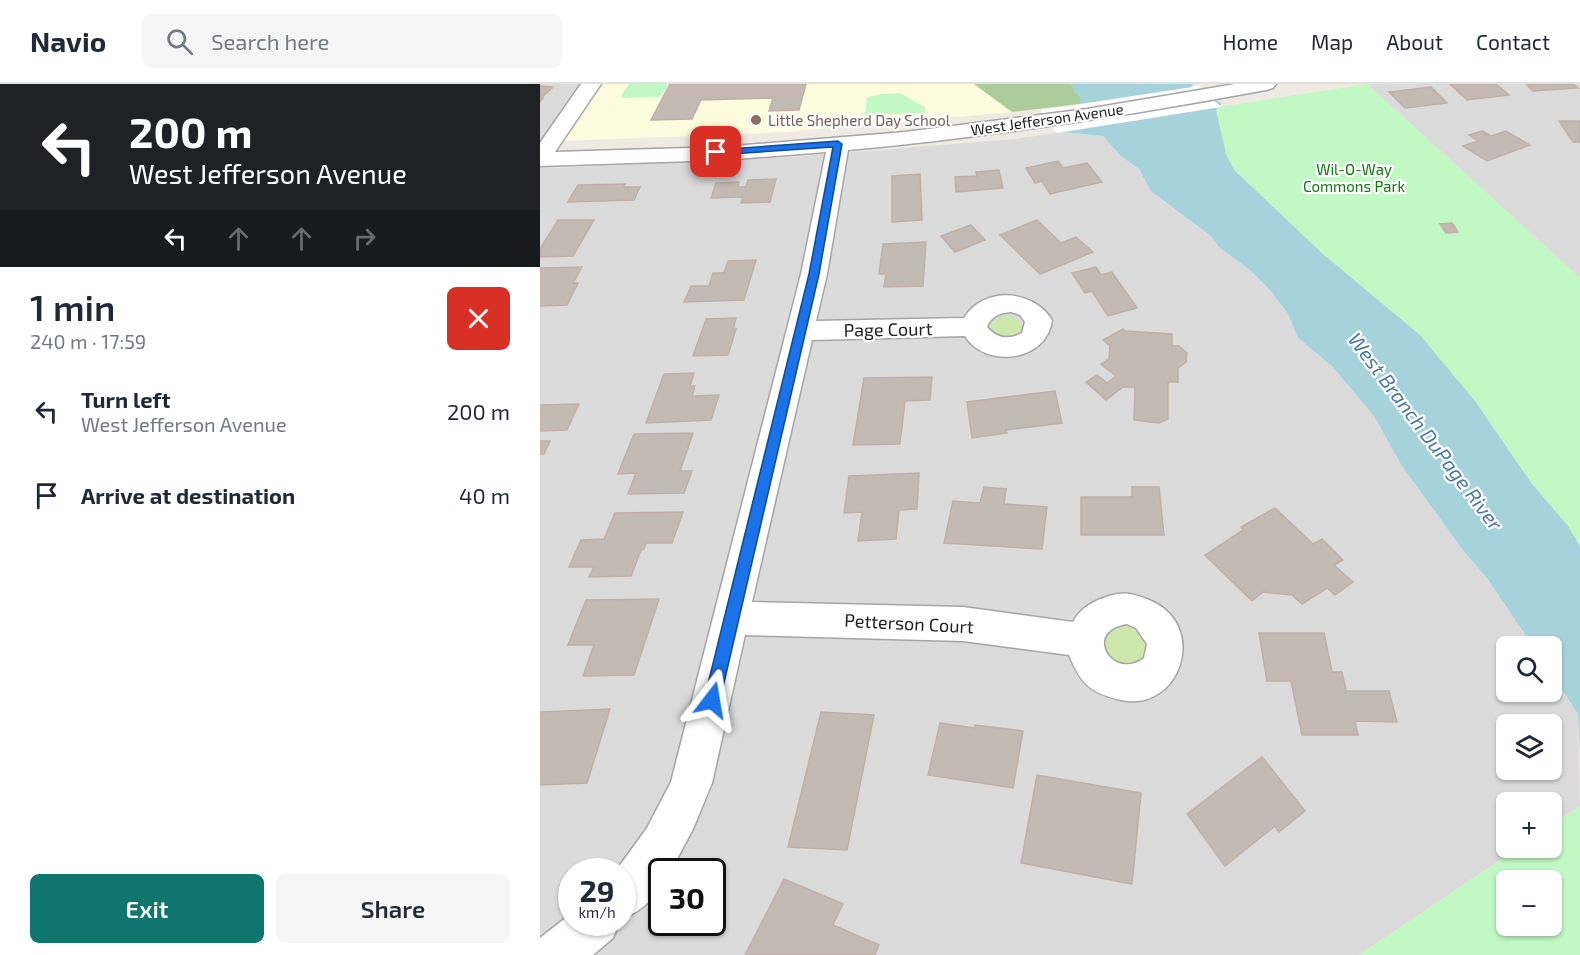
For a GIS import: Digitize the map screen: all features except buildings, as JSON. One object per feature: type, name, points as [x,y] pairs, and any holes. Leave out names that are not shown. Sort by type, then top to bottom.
[{"type":"street","points":[[540,158],[591,84]]},
{"type":"street","name":"West Jefferson Avenue","points":[[540,158],[653,156],[838,144],[1053,120],[1266,84]]},
{"type":"street","points":[[636,879],[662,846],[682,807],[691,783],[801,331],[838,144]]},
{"type":"street","name":"Page Court","points":[[801,331],[974,327]]},
{"type":"street","name":"Petterson Court","points":[[732,618],[963,624],[1085,640]]},
{"type":"street","points":[[556,955],[580,936]]},
{"type":"shaded area","points":[[540,84],[599,84],[563,141],[540,141]]},
{"type":"shaded area","name":"Little Shepherd Day School","points":[[600,84],[974,84],[1012,112],[787,132],[563,141]]},
{"type":"shaded area","points":[[1367,84],[1580,84],[1580,278]]},
{"type":"shaded area","points":[[1061,132],[1103,136],[1121,156],[1139,169],[1151,191],[1211,236],[1219,247],[1251,271],[1269,289],[1287,312],[1298,338],[1332,366],[1374,416],[1466,554],[1487,578],[1526,636],[1496,636],[1496,702],[1562,702],[1562,690],[1578,714],[1580,806],[1562,818],[1562,792],[1496,792],[1496,858],[1503,858],[1359,955],[540,955],[540,167],[790,157],[1016,139]]},
{"type":"green space","points":[[629,84],[668,84],[662,95],[658,97],[623,98],[621,96]]},
{"type":"green space","points":[[974,84],[1071,84],[1080,96],[1080,104],[1012,112]]},
{"type":"green space","name":"Wil-O-Way Commons Park","points":[[1367,84],[1580,278],[1580,546],[1568,526],[1532,484],[1475,401],[1420,335],[1323,254],[1234,170],[1226,154],[1216,109],[1218,107]]},
{"type":"green space","points":[[900,93],[925,107],[925,113],[865,115],[867,97]]},
{"type":"green space","points":[[1002,316],[1013,317],[1021,322],[1022,329],[1010,338],[997,336],[988,331],[989,323]]},
{"type":"green space","points":[[1124,624],[1138,629],[1146,638],[1147,650],[1141,664],[1118,667],[1102,650],[1108,632]]},
{"type":"green space","points":[[1580,806],[1580,955],[1359,955],[1503,858],[1562,858],[1562,818]]},
{"type":"water","name":"West Branch DuPage River","points":[[1071,84],[1193,84],[1190,89],[1222,103],[1216,110],[1226,154],[1234,170],[1323,254],[1420,335],[1475,401],[1532,484],[1568,526],[1580,546],[1580,751],[1578,714],[1562,690],[1562,636],[1526,636],[1487,578],[1466,554],[1402,466],[1374,416],[1332,366],[1298,338],[1287,312],[1269,289],[1251,271],[1219,247],[1211,236],[1151,191],[1139,169],[1121,156],[1103,136],[1061,132],[1080,104],[1080,96],[1075,93]]},
{"type":"pier","points":[[1199,86],[1221,107],[1057,133],[1041,110]]},
{"type":"place","name":"Little Shepherd Day School","points":[[756,120]]},
{"type":"route","points":[[712,700],[796,354],[814,274],[838,144],[716,152]]}]
